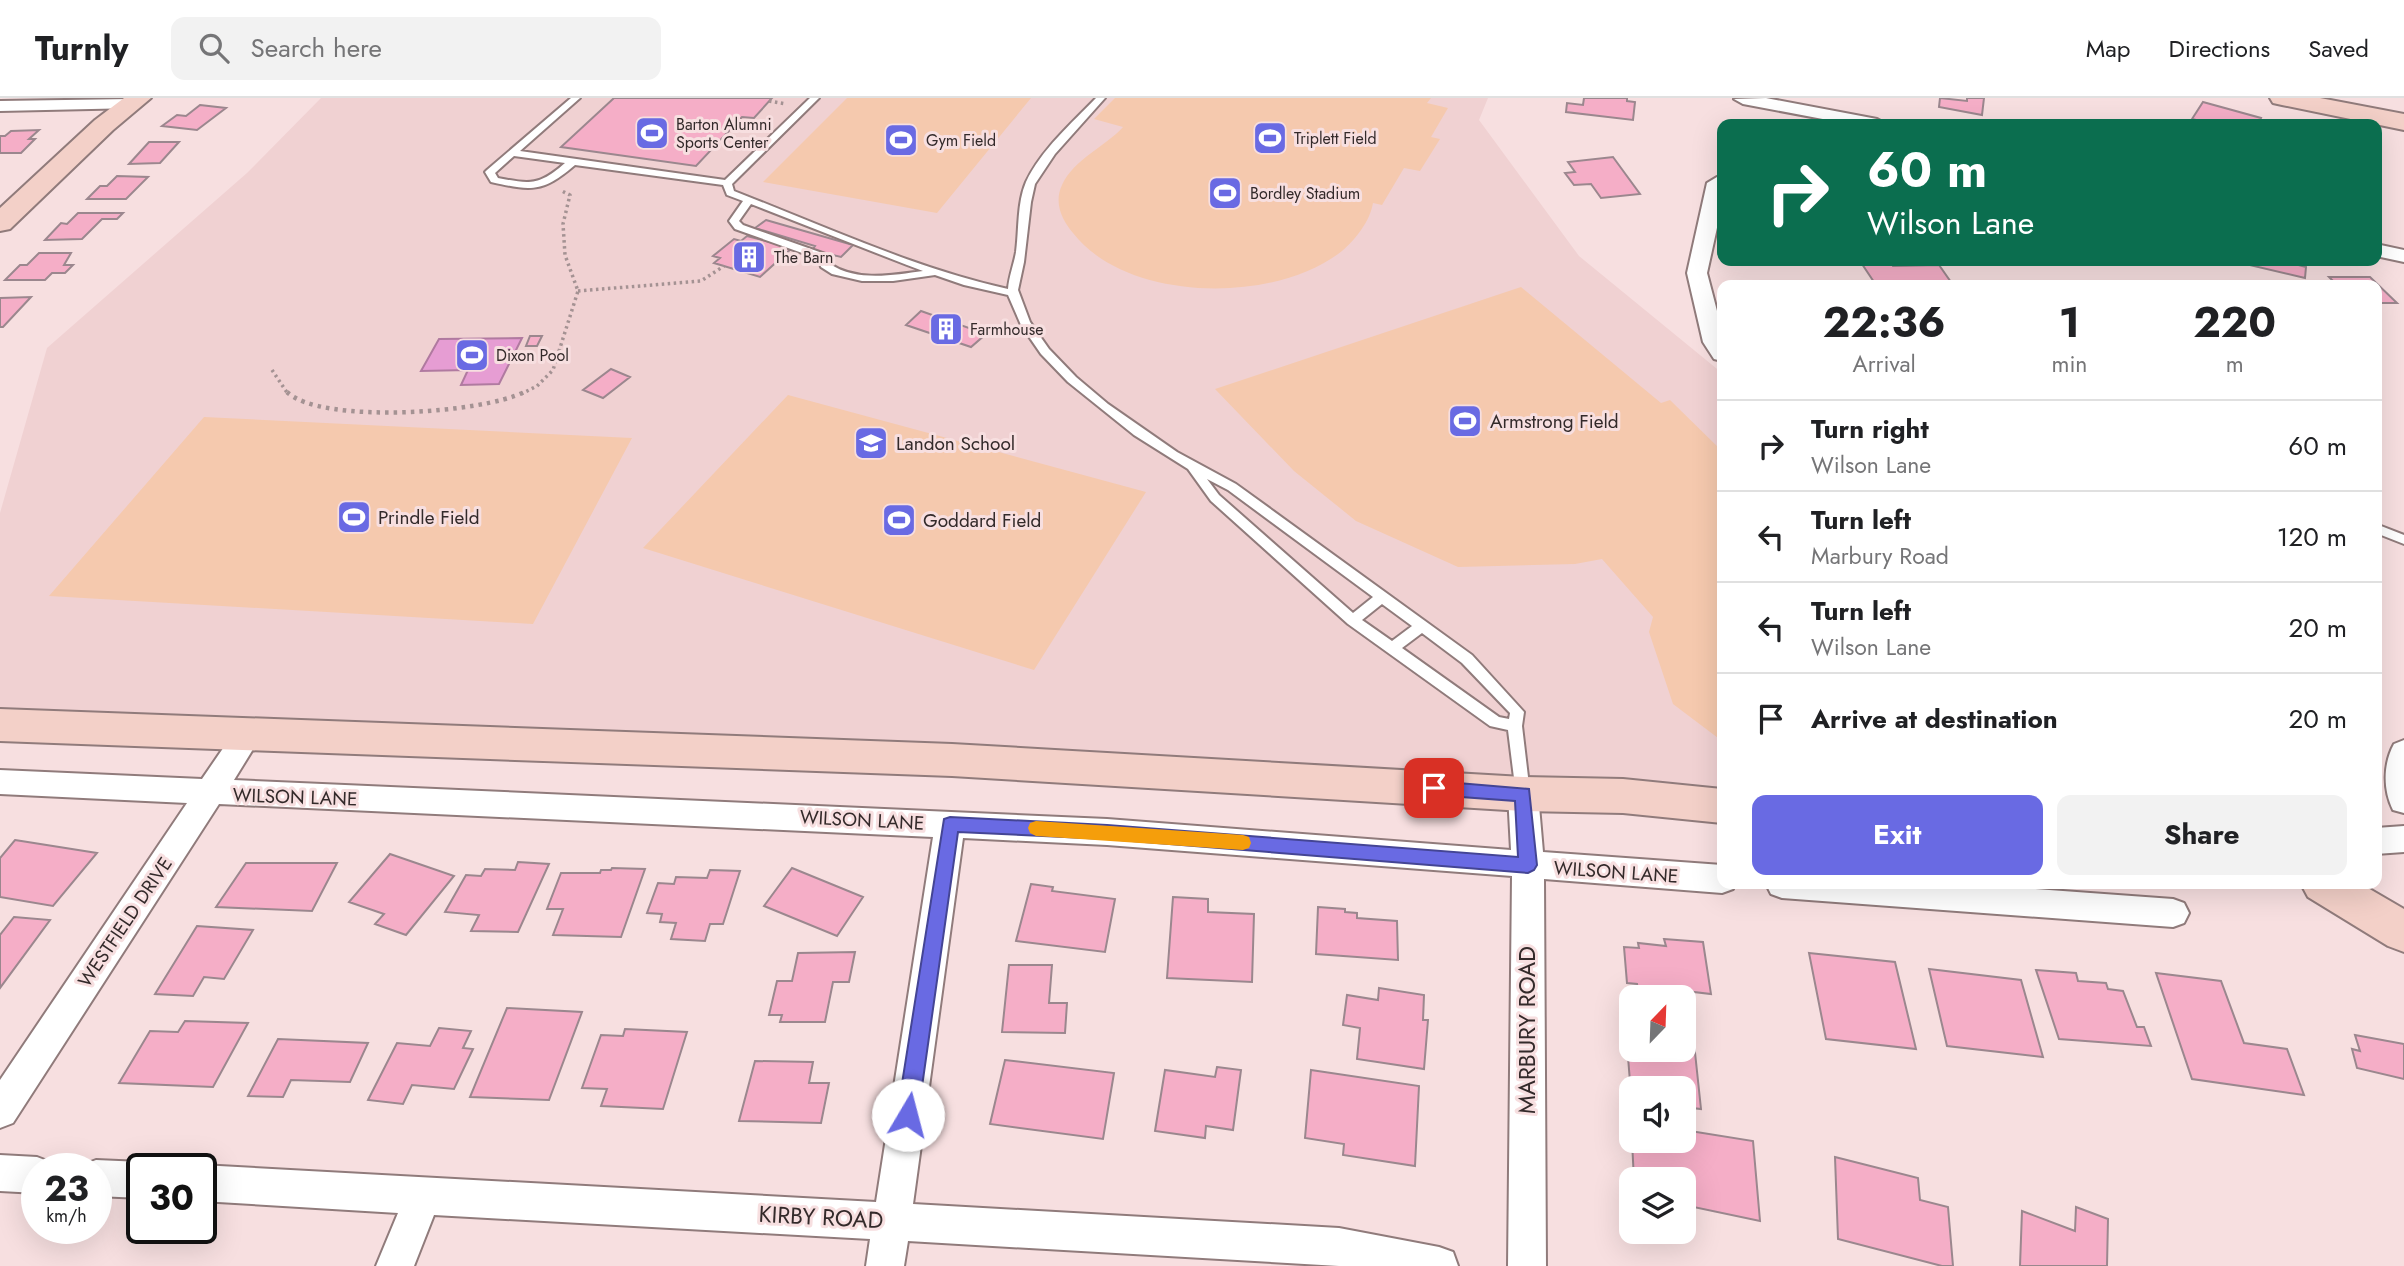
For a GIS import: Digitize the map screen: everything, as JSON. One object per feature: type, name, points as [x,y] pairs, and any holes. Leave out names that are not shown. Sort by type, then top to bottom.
[{"type":"main road","points":[[2282,98],[2404,122]]},
{"type":"main road","points":[[0,223],[104,125],[135,101]]},
{"type":"main road","points":[[0,725],[951,760],[1523,794],[1623,796],[1717,805]]},
{"type":"main road","points":[[2331,889],[2404,932]]},
{"type":"street","points":[[1743,99],[1850,119]]},
{"type":"street","points":[[0,106],[135,101]]},
{"type":"street","points":[[1717,183],[1697,273],[1717,347]]},
{"type":"street","points":[[2382,251],[2404,256]]},
{"type":"street","name":"WESTFIELD DRIVE","points":[[0,1111],[249,733]]},
{"type":"street","points":[[2404,752],[2400,792],[2404,801]]},
{"type":"street","name":"WILSON LANE","points":[[0,782],[1107,832],[1717,879]]},
{"type":"street","name":"MARBURY ROAD","points":[[1523,794],[1528,865],[1527,1266]]},
{"type":"street","points":[[885,1266],[950,824]]},
{"type":"street","points":[[2382,841],[2404,839]]},
{"type":"street","points":[[1852,889],[2174,912]]},
{"type":"street","points":[[0,1173],[21,1174]]},
{"type":"street","name":"KIRBY ROAD","points":[[217,1184],[1339,1247],[1439,1266]]},
{"type":"street","points":[[395,1266],[424,1194]]},
{"type":"lane","points":[[572,163],[548,184],[536,187],[494,180],[490,172],[576,98]]},
{"type":"lane","points":[[512,153],[727,183],[814,98]]},
{"type":"lane","points":[[1101,98],[1046,161],[1031,183],[1022,225],[1021,257],[1012,293],[1034,340],[1048,358],[1106,407],[1190,467],[1232,488],[1467,659],[1491,681],[1517,712],[1515,726],[1523,794]]},
{"type":"lane","points":[[727,183],[730,193],[748,201],[935,272],[1012,293]]},
{"type":"lane","points":[[748,201],[734,220],[739,227],[824,257],[825,265],[842,276],[904,277],[935,272]]},
{"type":"lane","points":[[1190,467],[1215,498],[1353,620],[1495,722],[1515,726]]},
{"type":"lane","points":[[2382,531],[2404,540]]},
{"type":"lane","points":[[1353,620],[1381,598]]},
{"type":"lane","points":[[1393,648],[1421,626]]},
{"type":"path","points":[[777,103],[781,98]]},
{"type":"path","points":[[272,370],[289,395],[317,408],[359,413],[448,408],[509,400],[537,386],[553,370],[578,291],[565,255],[564,224],[570,195],[548,184]]},
{"type":"path","points":[[578,291],[701,281],[724,266]]},
{"type":"path","points":[[540,353],[559,352]]},
{"type":"shaded area","name":"Landon School","points":[[321,98],[1488,98],[1479,120],[1579,256],[1717,369],[1717,801],[0,725],[0,513],[47,348],[247,173]]},
{"type":"shaded area","name":"Gym Field","points":[[847,98],[1031,98],[937,213],[763,182]]},
{"type":"shaded area","name":"Bordley Stadium","points":[[1115,98],[1431,98],[1427,103],[1448,108],[1431,137],[1440,139],[1420,171],[1404,168],[1382,205],[1373,203],[1362,229],[1342,251],[1314,268],[1280,280],[1242,287],[1203,288],[1164,283],[1129,273],[1097,256],[1073,233],[1062,216],[1059,198],[1067,176],[1082,160],[1123,127],[1094,119]]},
{"type":"shaded area","name":"Armstrong Field","points":[[1521,287],[1661,403],[1670,400],[1717,446],[1717,737],[1673,704],[1649,632],[1653,617],[1602,559],[1575,564],[1458,567],[1356,521],[1294,471],[1215,389]]},
{"type":"shaded area","name":"Dixon Pool","points":[[522,338],[499,384],[461,385],[468,370],[421,371],[439,339]]},
{"type":"shaded area","name":"Goddard Field","points":[[788,395],[1146,492],[1034,670],[643,548]]},
{"type":"shaded area","name":"Prindle Field","points":[[204,417],[632,438],[533,624],[49,596]]},
{"type":"building","name":"Barton Alumni Sports Center","points":[[614,98],[772,98],[754,118],[742,117],[696,166],[561,147]]},
{"type":"building","points":[[1584,98],[1627,98],[1627,101],[1635,102],[1633,120],[1566,112],[1567,103],[1583,105]]},
{"type":"building","points":[[1940,98],[1967,101],[1967,98],[1984,98],[1982,115],[1939,107]]},
{"type":"building","points":[[2203,102],[2261,118],[2260,119],[2192,119]]},
{"type":"building","points":[[200,105],[226,108],[197,130],[162,126],[177,115],[186,116]]},
{"type":"building","points":[[39,130],[29,139],[35,139],[21,153],[0,153],[0,136],[11,131]]},
{"type":"building","points":[[149,142],[179,142],[160,163],[129,164]]},
{"type":"building","points":[[1613,157],[1640,194],[1601,198],[1591,184],[1574,185],[1565,173],[1575,172],[1568,162]]},
{"type":"building","points":[[117,176],[148,177],[126,199],[87,199],[100,186],[107,186]]},
{"type":"building","points":[[78,213],[123,213],[117,219],[102,219],[82,239],[45,240],[61,223],[67,224]]},
{"type":"building","points":[[766,220],[853,245],[841,257],[812,250],[815,246],[755,228]]},
{"type":"building","name":"The Barn","points":[[747,236],[792,248],[760,277],[714,263],[720,258],[713,256],[734,239],[741,241]]},
{"type":"building","points":[[39,253],[71,253],[64,265],[73,265],[65,273],[52,273],[45,280],[5,280],[20,265],[27,265]]},
{"type":"building","points":[[1863,266],[1940,266],[1950,280],[1873,280]]},
{"type":"building","points":[[2254,266],[2302,266],[2306,267],[2305,278]]},
{"type":"building","points":[[2329,277],[2370,277],[2373,280],[2332,280]]},
{"type":"building","points":[[2382,289],[2397,303],[2382,303]]},
{"type":"building","points":[[31,297],[3,327],[0,327],[0,298]]},
{"type":"building","name":"Farmhouse","points":[[921,311],[986,334],[971,347],[906,325]]},
{"type":"building","points":[[530,336],[542,336],[537,346],[526,346]]},
{"type":"building","points":[[611,369],[630,377],[603,398],[583,390]]},
{"type":"building","points":[[15,840],[97,853],[53,906],[0,897],[0,858]]},
{"type":"building","points":[[390,854],[454,876],[406,935],[375,924],[384,914],[349,902]]},
{"type":"building","points":[[518,862],[549,864],[518,932],[471,931],[479,915],[445,912],[466,875],[481,876],[485,869],[515,870]]},
{"type":"building","points":[[246,863],[337,863],[312,911],[216,907]]},
{"type":"building","points":[[792,868],[863,897],[837,936],[764,906]]},
{"type":"building","points":[[645,869],[621,937],[553,935],[563,909],[547,909],[561,873],[600,873],[601,870]]},
{"type":"building","points":[[710,870],[740,871],[723,924],[710,924],[705,941],[671,939],[676,923],[660,922],[662,914],[647,913],[658,883],[674,884],[676,877],[707,878]]},
{"type":"building","points":[[1031,884],[1053,887],[1052,891],[1115,899],[1105,952],[1016,941]]},
{"type":"building","points":[[1173,897],[1208,899],[1208,912],[1254,914],[1252,982],[1167,978]]},
{"type":"building","points":[[1318,907],[1345,909],[1345,912],[1357,913],[1357,918],[1397,921],[1398,960],[1316,954]]},
{"type":"building","points":[[14,917],[50,920],[0,988],[0,935]]},
{"type":"building","points":[[197,926],[253,930],[224,979],[204,977],[193,996],[155,994]]},
{"type":"building","points":[[1664,939],[1703,942],[1711,994],[1696,992],[1696,985],[1627,983],[1624,947],[1639,948],[1638,943],[1666,946]]},
{"type":"building","points":[[855,952],[849,982],[833,982],[825,1022],[780,1022],[782,1015],[769,1015],[777,981],[792,981],[798,953]]},
{"type":"building","points":[[1809,953],[1895,962],[1916,1049],[1826,1039]]},
{"type":"building","points":[[1009,965],[1052,965],[1049,1003],[1067,1003],[1065,1033],[1002,1032]]},
{"type":"building","points":[[1929,969],[2021,980],[2043,1057],[1947,1046]]},
{"type":"building","points":[[2036,970],[2076,973],[2078,981],[2106,983],[2108,989],[2123,991],[2137,1027],[2144,1027],[2151,1046],[2059,1039]]},
{"type":"building","points":[[2156,973],[2221,981],[2244,1043],[2287,1049],[2304,1095],[2192,1079]]},
{"type":"building","points":[[1379,988],[1424,995],[1423,1020],[1428,1020],[1424,1069],[1357,1059],[1360,1028],[1343,1025],[1347,995],[1378,1000]]},
{"type":"building","points":[[507,1008],[582,1012],[549,1100],[470,1097]]},
{"type":"building","points":[[185,1021],[248,1023],[213,1087],[119,1083],[150,1031],[178,1032]]},
{"type":"building","points":[[439,1028],[471,1031],[463,1048],[473,1049],[454,1089],[412,1085],[403,1104],[368,1100],[397,1043],[430,1046]]},
{"type":"building","points":[[625,1029],[687,1032],[663,1109],[601,1106],[607,1089],[582,1088],[601,1035],[623,1036]]},
{"type":"building","points":[[2355,1035],[2404,1044],[2404,1079],[2357,1068],[2352,1049],[2360,1051]]},
{"type":"building","points":[[278,1039],[368,1043],[350,1082],[291,1080],[283,1097],[248,1096]]},
{"type":"building","points":[[1005,1060],[1114,1073],[1103,1139],[990,1124]]},
{"type":"building","points":[[755,1061],[813,1062],[809,1083],[829,1083],[821,1123],[739,1121]]},
{"type":"building","points":[[1628,1062],[1696,1062],[1701,1109],[1696,1108],[1696,1076],[1630,1076]]},
{"type":"building","points":[[1217,1067],[1241,1070],[1233,1130],[1206,1126],[1205,1138],[1155,1131],[1165,1070],[1215,1077]]},
{"type":"building","points":[[1311,1070],[1419,1086],[1415,1166],[1343,1155],[1344,1144],[1305,1138]]},
{"type":"building","points":[[1696,1132],[1753,1141],[1760,1221],[1696,1208],[1696,1167],[1633,1167],[1633,1153],[1696,1153]]},
{"type":"building","points":[[1835,1157],[1918,1178],[1920,1200],[1948,1207],[1953,1266],[1942,1266],[1838,1239]]},
{"type":"building","points":[[2076,1207],[2108,1219],[2107,1266],[2020,1266],[2022,1211],[2075,1231]]},
{"type":"slow traffic","points":[[1036,828],[1243,843]]},
{"type":"place","name":"Barton Alumni Sports Center","points":[[652,133]]},
{"type":"place","name":"Triplett Field","points":[[1270,138]]},
{"type":"place","name":"Gym Field","points":[[901,140]]},
{"type":"place","name":"Bordley Stadium","points":[[1225,193]]},
{"type":"place","name":"The Barn","points":[[749,257]]},
{"type":"place","name":"Farmhouse","points":[[946,329]]},
{"type":"place","name":"Dixon Pool","points":[[472,355]]},
{"type":"place","name":"Armstrong Field","points":[[1465,421]]},
{"type":"place","name":"Landon School","points":[[871,443]]},
{"type":"place","name":"Prindle Field","points":[[354,517]]},
{"type":"place","name":"Goddard Field","points":[[899,520]]},
{"type":"route","points":[[908,1115],[950,824],[1107,832],[1528,865],[1523,794],[1434,788]]}]
